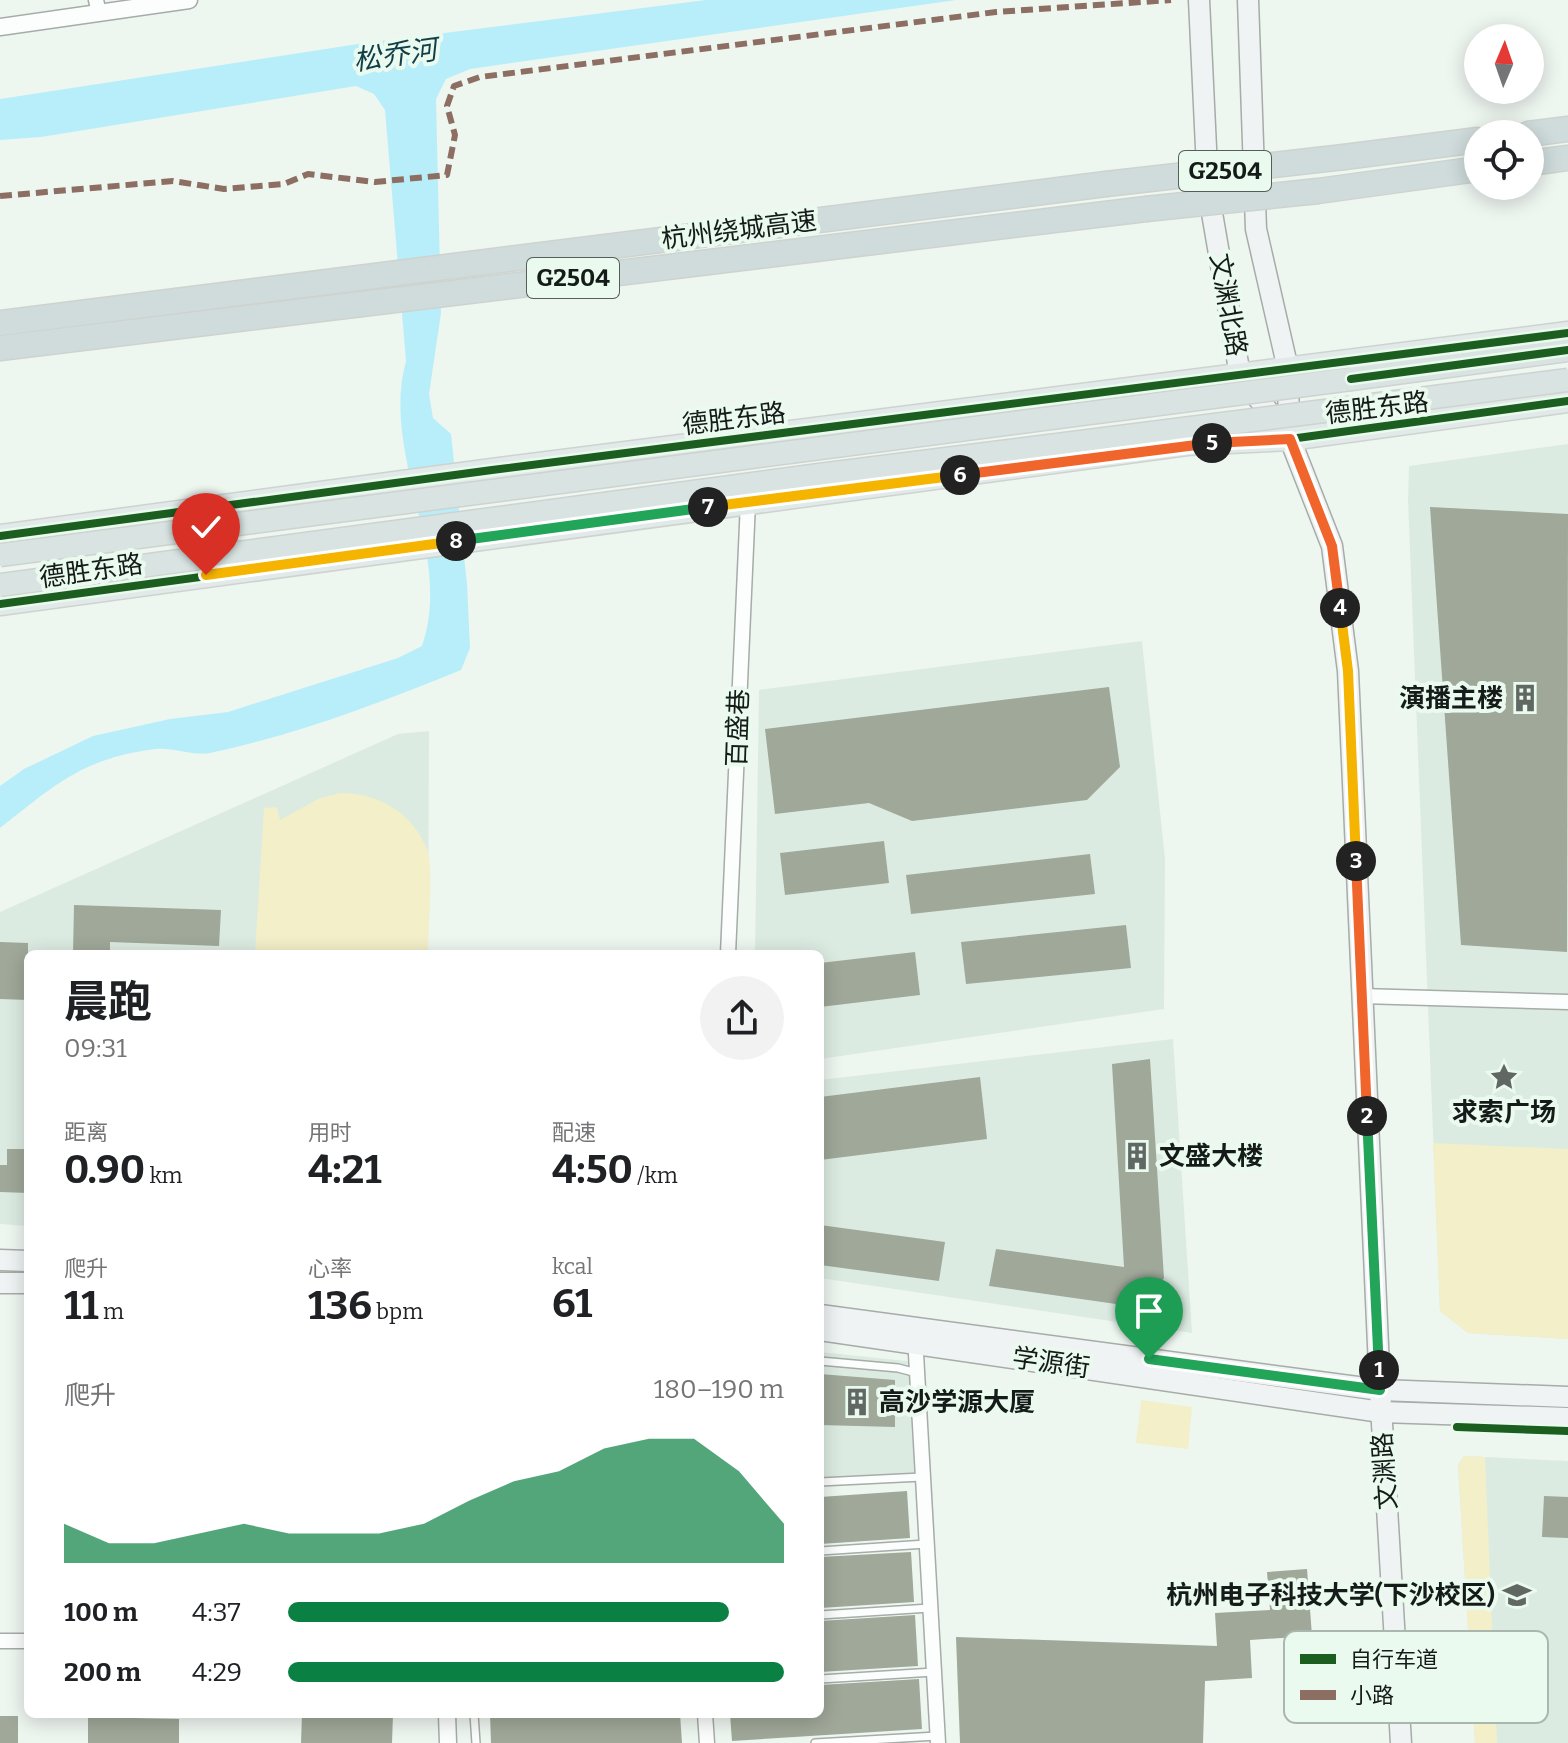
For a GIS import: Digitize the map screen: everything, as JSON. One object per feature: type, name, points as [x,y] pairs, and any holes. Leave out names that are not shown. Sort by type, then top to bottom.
[{"type":"highway","points":[[1544,132],[1568,129]]},
{"type":"highway","name":"杭州绕城高速","points":[[0,323],[1464,142]]},
{"type":"highway","points":[[1544,161],[1568,158]]},
{"type":"highway","name":"杭州绕城高速","points":[[0,348],[1464,171]]},
{"type":"highway","points":[[0,555],[1568,350]]},
{"type":"highway","points":[[0,585],[819,475],[1568,382]]},
{"type":"main road","name":"文渊北路","points":[[1199,0],[1208,190],[1240,375],[1290,439]]},
{"type":"main road","name":"文渊北路","points":[[1248,0],[1256,229],[1288,369],[1290,439]]},
{"type":"main road","name":"德胜东路","points":[[0,536],[1568,333]]},
{"type":"main road","name":"德胜东路","points":[[0,604],[1187,444],[1290,439],[1568,401]]},
{"type":"main road","name":"文渊路","points":[[1290,439],[1332,546],[1348,671],[1381,1412],[1394,1631]]},
{"type":"main road","points":[[0,1260],[24,1261]]},
{"type":"main road","points":[[0,1283],[24,1283]]},
{"type":"main road","name":"学源街","points":[[824,1316],[915,1335],[1381,1412],[1568,1418]]},
{"type":"main road","name":"学源街","points":[[824,1330],[915,1335],[1380,1390],[1568,1397]]},
{"type":"main road","name":"文渊路","points":[[1400,1723],[1401,1743]]},
{"type":"street","points":[[0,27],[98,6],[189,0]]},
{"type":"street","name":"百盛巷","points":[[728,950],[748,502]]},
{"type":"street","points":[[1361,996],[1568,1002]]},
{"type":"street","points":[[915,1335],[938,1740]]},
{"type":"street","points":[[0,1641],[24,1641]]},
{"type":"street","points":[[447,1718],[448,1743]]},
{"type":"street","points":[[705,1718],[707,1743]]},
{"type":"lane","points":[[824,1361],[917,1373]]},
{"type":"lane","points":[[824,1482],[922,1477]]},
{"type":"lane","points":[[824,1551],[927,1544]]},
{"type":"lane","points":[[824,1615],[930,1608]]},
{"type":"lane","points":[[824,1679],[934,1672]]},
{"type":"lane","points":[[474,1718],[476,1743]]},
{"type":"lane","points":[[815,1743],[938,1740]]},
{"type":"shaded area","points":[[1568,444],[1568,1339],[1468,1333],[1440,1311],[1408,500],[1409,466]]},
{"type":"shaded area","points":[[1142,641],[1165,859],[1164,1009],[824,1058],[824,950],[755,950],[759,690]]},
{"type":"shaded area","points":[[429,731],[428,950],[24,950],[24,1226],[0,1224],[0,912],[398,734]]},
{"type":"shaded area","points":[[340,793],[380,801],[403,815],[421,836],[427,849],[430,870],[428,950],[255,950],[264,808],[277,807],[280,820],[318,799]]},
{"type":"shaded area","points":[[1173,1039],[1192,1333],[824,1279],[824,1080]]},
{"type":"shaded area","points":[[1433,1143],[1568,1149],[1568,1339],[1468,1333],[1440,1311]]},
{"type":"shaded area","name":"高沙学源大厦","points":[[824,1352],[916,1362],[922,1477],[824,1482]]},
{"type":"shaded area","points":[[1141,1400],[1192,1407],[1188,1449],[1136,1443]]},
{"type":"shaded area","name":"杭州电子科技大学(下沙校区)","points":[[1464,1456],[1568,1461],[1568,1743],[1475,1743],[1474,1723],[1548,1723],[1548,1631],[1468,1631],[1458,1465]]},
{"type":"shaded area","points":[[1464,1456],[1485,1457],[1492,1631],[1468,1631],[1458,1465]]},
{"type":"shaded area","points":[[1474,1723],[1496,1723],[1497,1743],[1475,1743]]},
{"type":"water","name":"松乔河","points":[[706,0],[956,0],[470,69],[446,79],[436,99],[441,313],[429,394],[433,418],[451,434],[467,584],[470,648],[461,670],[337,717],[242,746],[203,754],[155,749],[108,759],[54,786],[0,828],[0,786],[24,769],[93,736],[170,719],[228,712],[398,658],[422,646],[429,611],[429,575],[402,432],[401,396],[406,361],[385,110],[374,94],[356,86],[41,137],[0,140],[0,99],[358,44]]},
{"type":"building","points":[[1430,507],[1568,514],[1567,952],[1461,945]]},
{"type":"building","points":[[1109,687],[1120,767],[1087,800],[912,821],[869,803],[775,814],[765,729]]},
{"type":"building","points":[[884,841],[889,883],[785,895],[780,853]]},
{"type":"building","points":[[1090,854],[1095,894],[911,914],[906,875]]},
{"type":"building","points":[[74,905],[221,910],[219,946],[110,942],[110,950],[73,950]]},
{"type":"building","points":[[1126,925],[1131,968],[966,984],[961,942]]},
{"type":"building","points":[[0,942],[28,943],[28,950],[24,950],[24,1000],[0,999]]},
{"type":"building","points":[[915,952],[920,995],[824,1007],[824,963]]},
{"type":"building","name":"文盛大楼","points":[[1150,1059],[1164,1278],[1150,1299],[1123,1305],[989,1286],[996,1249],[1124,1267],[1112,1064]]},
{"type":"building","points":[[980,1077],[987,1139],[824,1159],[824,1096]]},
{"type":"building","points":[[7,1149],[24,1149],[24,1193],[0,1192],[0,1165],[7,1165]]},
{"type":"building","points":[[824,1226],[945,1242],[939,1281],[824,1266]]},
{"type":"building","name":"高沙学源大厦","points":[[824,1374],[895,1380],[895,1427],[824,1425]]},
{"type":"building","points":[[907,1491],[910,1538],[824,1544],[824,1497]]},
{"type":"building","points":[[1544,1496],[1568,1497],[1568,1538],[1542,1537]]},
{"type":"building","points":[[911,1552],[914,1602],[824,1608],[824,1557]]},
{"type":"building","points":[[1307,1569],[1312,1631],[1284,1631],[1284,1638],[1250,1640],[1252,1678],[1205,1681],[1203,1743],[960,1743],[956,1637],[1217,1646],[1215,1613],[1270,1610],[1267,1572]]},
{"type":"building","points":[[915,1615],[918,1666],[824,1672],[824,1621]]},
{"type":"building","points":[[919,1679],[922,1729],[732,1741],[730,1718],[824,1718],[824,1685]]},
{"type":"building","points":[[0,1716],[18,1716],[18,1743],[0,1743]]},
{"type":"building","points":[[88,1718],[179,1719],[179,1743],[88,1743]]},
{"type":"building","points":[[302,1718],[393,1718],[392,1743],[301,1743]]},
{"type":"building","points":[[490,1718],[680,1718],[682,1743],[491,1743]]},
{"type":"marked path","points":[[0,196],[173,181],[224,189],[284,184],[308,174],[375,182],[447,175],[455,135],[447,106],[454,86],[480,77],[996,12],[1171,0]]},
{"type":"cycle path","points":[[0,536],[1568,333]]},
{"type":"cycle path","points":[[1351,379],[1568,350]]},
{"type":"cycle path","points":[[0,604],[1187,444],[1290,439],[1568,401]]},
{"type":"cycle path","points":[[1457,1427],[1568,1431]]},
{"type":"place","name":"演播主楼","points":[[1525,698]]},
{"type":"place","name":"求索广场","points":[[1504,1077]]},
{"type":"place","name":"文盛大楼","points":[[1137,1156]]},
{"type":"place","name":"高沙学源大厦","points":[[857,1402]]},
{"type":"place","name":"杭州电子科技大学(下沙校区)","points":[[1517,1595]]},
{"type":"route","points":[[206,575],[1187,444],[1290,439],[1332,546],[1348,671],[1380,1390],[1149,1359]]}]
